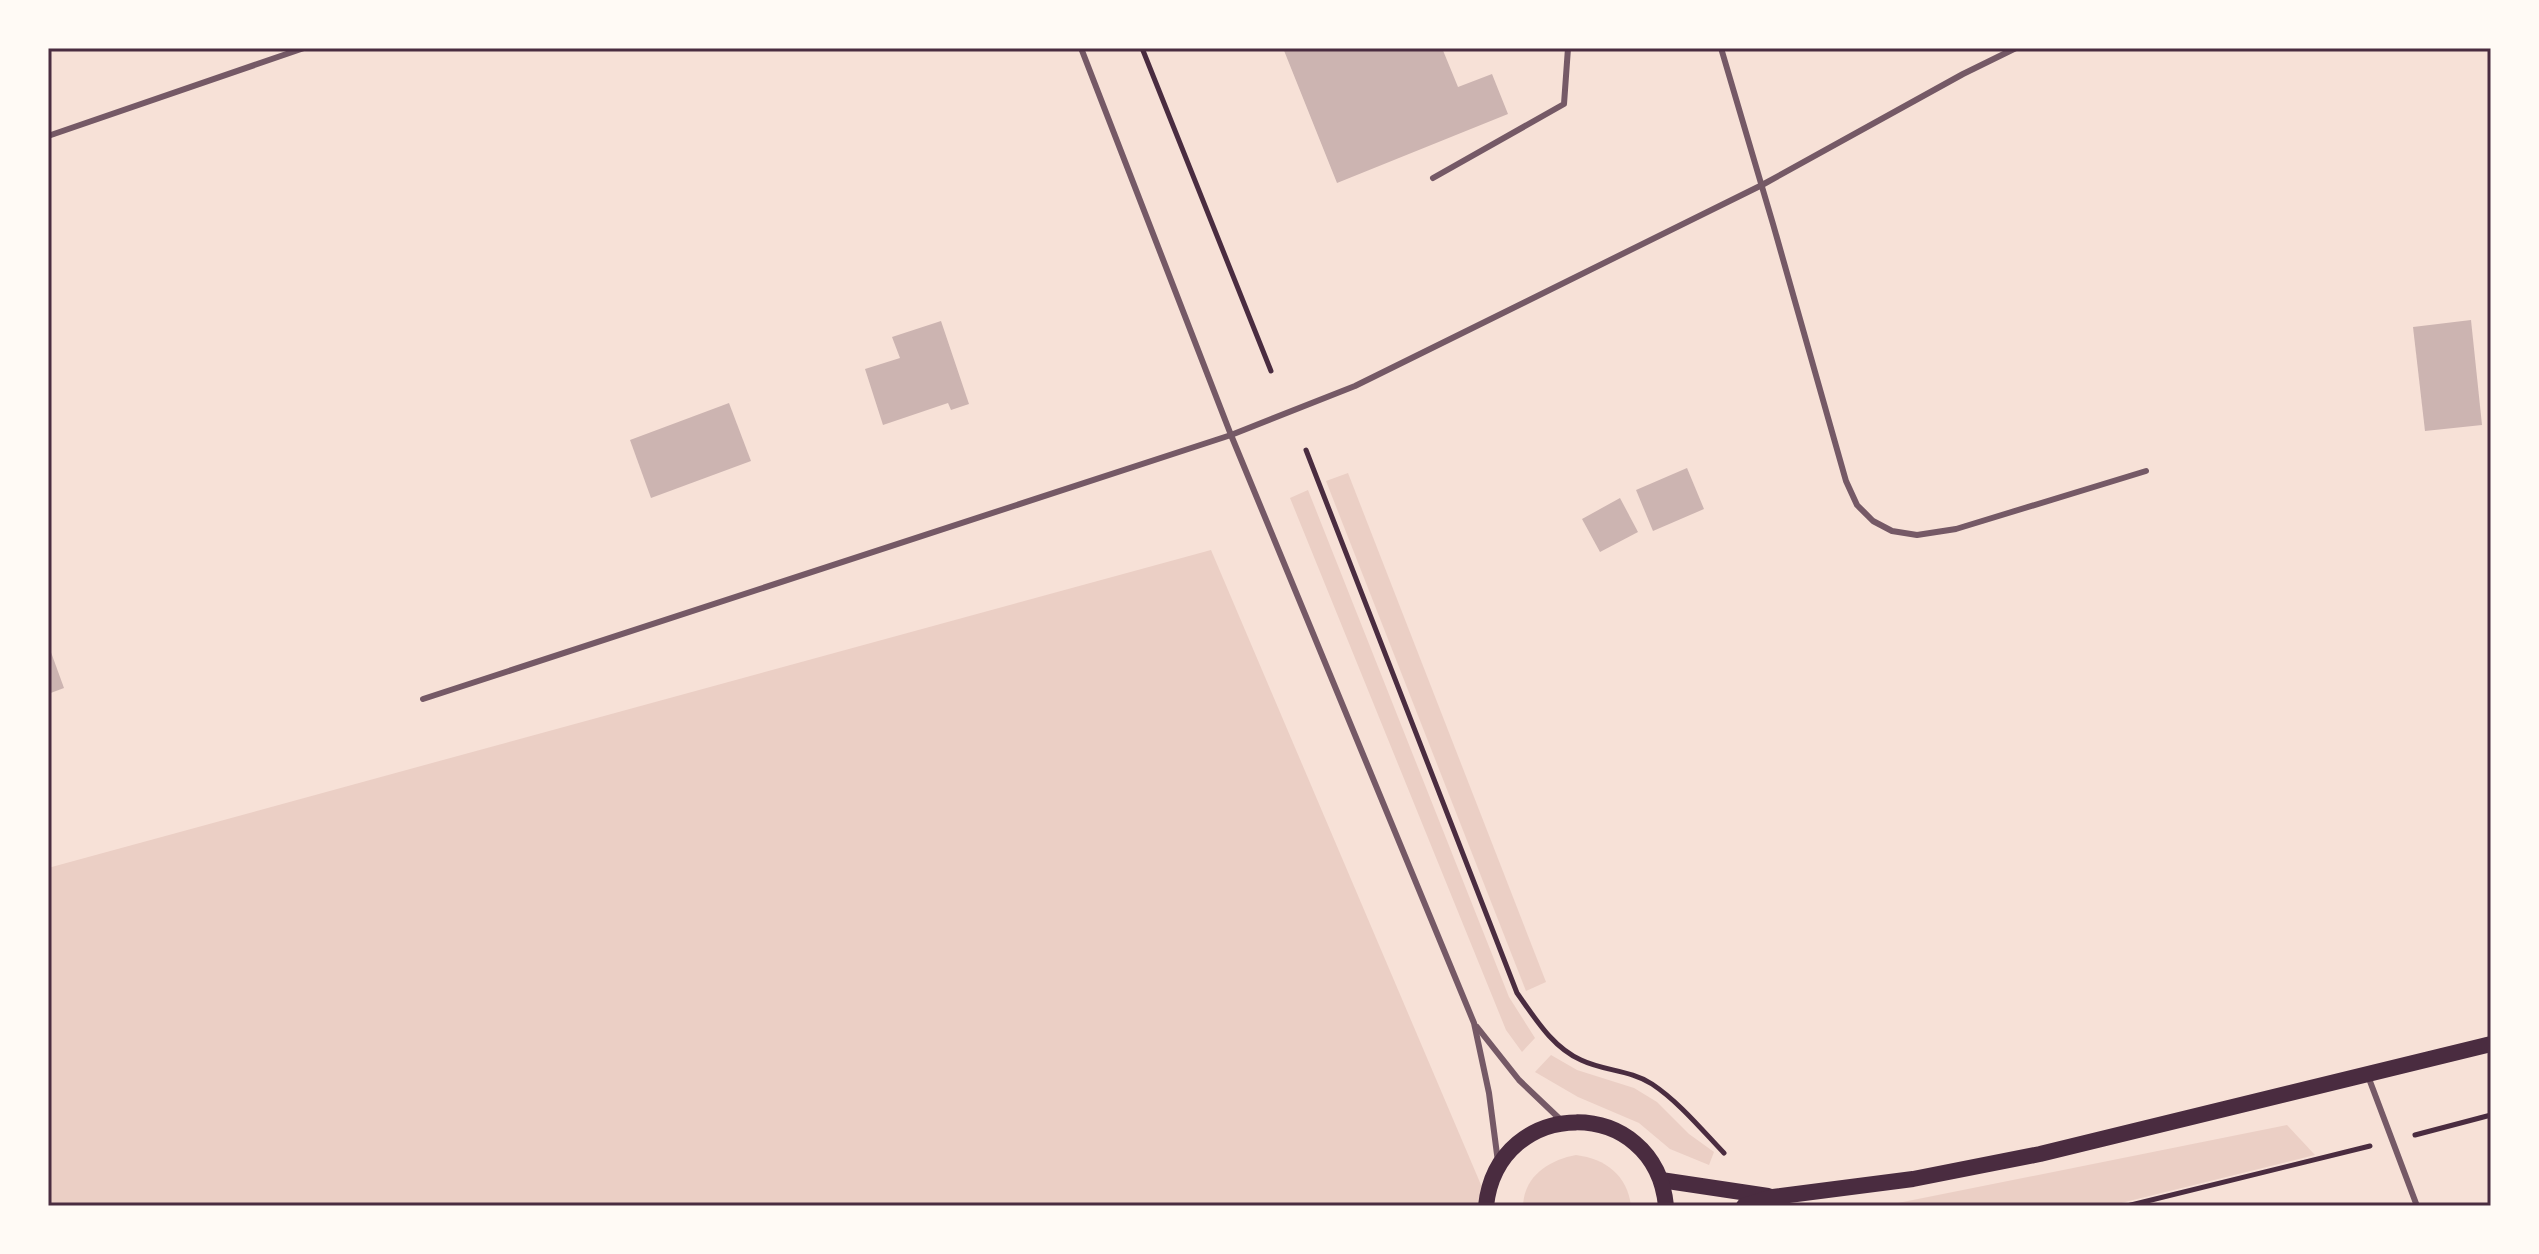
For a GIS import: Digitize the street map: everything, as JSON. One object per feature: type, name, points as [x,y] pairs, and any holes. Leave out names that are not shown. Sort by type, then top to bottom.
[{"type":"main road","points":[[1744,1206],[1773,1197],[1913,1179],[2040,1154],[2491,1044]]},
{"type":"main road","points":[[1486,1206],[1498,1166],[1517,1143],[1538,1130],[1563,1122],[1595,1123],[1622,1134],[1638,1145],[1650,1158],[1661,1180],[1666,1206]]},
{"type":"main road","points":[[1661,1180],[1773,1197]]},
{"type":"lane","points":[[48,136],[304,48]]},
{"type":"lane","points":[[1081,48],[1231,435],[1474,1023],[1489,1093],[1498,1166]]},
{"type":"lane","points":[[1433,178],[1564,104],[1568,48]]},
{"type":"lane","points":[[1721,48],[1846,481],[1857,505],[1873,521],[1892,531],[1917,535],[1956,529],[2146,471]]},
{"type":"lane","points":[[1996,48],[1999,57]]},
{"type":"lane","points":[[423,699],[1231,435],[1355,386],[1762,185],[2016,48]]},
{"type":"lane","points":[[1474,1023],[1519,1080],[1563,1122]]},
{"type":"lane","points":[[2368,1076],[2417,1206]]},
{"type":"path","points":[[1142,48],[1271,371]]},
{"type":"path","points":[[1306,450],[1517,993],[1552,1040],[1581,1060],[1620,1070],[1651,1084],[1689,1116],[1724,1153]]},
{"type":"path","points":[[2127,1206],[2491,1115]]},
{"type":"shaded area","points":[[1348,473],[1546,982],[1526,991],[1326,481]]},
{"type":"shaded area","points":[[1308,490],[1509,997],[1535,1038],[1522,1052],[1506,1030],[1290,498]]},
{"type":"shaded area","points":[[1211,550],[1490,1206],[48,1206],[48,868]]},
{"type":"shaded area","points":[[1551,1055],[1577,1070],[1634,1088],[1657,1102],[1689,1134],[1714,1152],[1709,1165],[1670,1149],[1639,1123],[1578,1097],[1535,1072]]},
{"type":"shaded area","points":[[2287,1125],[2315,1155],[2109,1206],[1883,1206]]},
{"type":"shaded area","points":[[1576,1155],[1597,1160],[1613,1170],[1625,1186],[1631,1206],[1523,1206],[1528,1186],[1540,1171],[1556,1161]]},
{"type":"building","points":[[1283,48],[1442,48],[1458,87],[1492,74],[1508,114],[1337,183]]},
{"type":"building","points":[[2471,320],[2482,425],[2425,431],[2413,327]]},
{"type":"building","points":[[941,321],[969,404],[951,410],[948,403],[883,425],[865,369],[900,358],[892,337]]},
{"type":"building","points":[[729,403],[751,461],[651,498],[630,440]]},
{"type":"building","points":[[1687,468],[1704,509],[1653,531],[1636,490]]},
{"type":"building","points":[[1620,498],[1638,532],[1600,552],[1582,519]]},
{"type":"building","points":[[48,644],[64,688],[48,694]]}]
